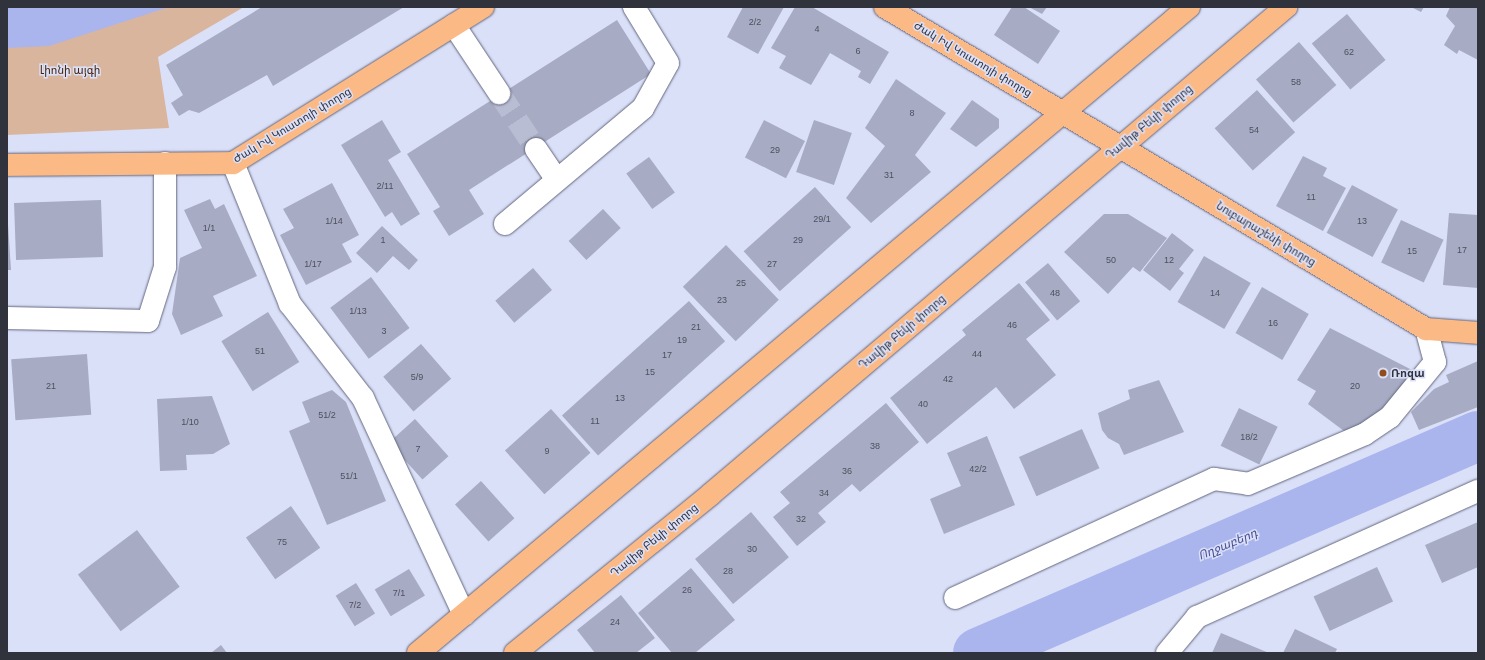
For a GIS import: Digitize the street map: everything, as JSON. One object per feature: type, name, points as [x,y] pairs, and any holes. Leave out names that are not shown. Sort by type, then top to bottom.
[{"type":"main road","name":"Ժակ Իվ Կուստոյի փողոց","points":[[7,165],[233,163],[483,7]]},
{"type":"main road","name":"Ժակ Իվ Կուստոյի փողոց","points":[[885,7],[1062,111]]},
{"type":"main road","points":[[418,653],[1062,111],[1189,7]]},
{"type":"main road","name":"Դավիթ Բեկի փողոց","points":[[515,653],[711,494],[1286,7]]},
{"type":"main road","name":"Նուբարաշենի փողոց","points":[[1062,111],[1426,329],[1478,333]]},
{"type":"lane","points":[[505,224],[643,108],[668,63],[634,7]]},
{"type":"lane","points":[[454,25],[499,93]]},
{"type":"lane","points":[[536,149],[557,180]]},
{"type":"lane","points":[[7,318],[148,321],[165,267],[165,163]]},
{"type":"lane","points":[[233,163],[290,304],[363,398],[464,615]]},
{"type":"lane","points":[[955,598],[1214,479],[1248,484],[1365,434],[1390,417],[1435,362],[1426,329]]},
{"type":"lane","points":[[1167,653],[1196,617],[1478,491]]},
{"type":"green space","name":"Լիոնի այգի","points":[[7,7],[244,7],[158,57],[169,128],[7,135]]},
{"type":"water","points":[[7,7],[169,7],[49,46],[7,48]]},
{"type":"building","points":[[262,7],[404,7],[273,86],[267,75],[199,113],[189,110],[179,116],[171,103],[183,95],[166,65]]},
{"type":"building","points":[[743,7],[784,7],[758,54],[727,37]]},
{"type":"building","points":[[795,7],[812,7],[889,52],[870,84],[858,77],[861,71],[830,53],[811,85],[779,68],[786,56],[771,48]]},
{"type":"building","points":[[1012,7],[1024,7],[1060,31],[1038,64],[994,35]]},
{"type":"building","points":[[1029,7],[1047,7],[1042,14]]},
{"type":"building","points":[[1411,7],[1424,7],[1421,12]]},
{"type":"building","points":[[1450,7],[1478,7],[1478,60],[1459,50],[1457,54],[1444,45],[1455,26],[1446,16]]},
{"type":"building","points":[[1347,14],[1386,60],[1350,90],[1312,44]]},
{"type":"building","points":[[617,20],[651,74],[469,190],[484,214],[449,236],[433,211],[440,207],[407,154]]},
{"type":"building","points":[[1299,42],[1336,85],[1293,122],[1256,79]]},
{"type":"building","points":[[896,79],[946,113],[915,155],[931,172],[871,223],[846,198],[885,146],[865,128]]},
{"type":"building","points":[[1257,90],[1295,132],[1253,170],[1215,128]]},
{"type":"building","points":[[972,100],[999,119],[999,128],[976,147],[950,129]]},
{"type":"building","points":[[382,120],[401,152],[388,160],[420,214],[401,226],[392,212],[385,217],[341,145]]},
{"type":"building","points":[[764,120],[805,141],[786,178],[745,157]]},
{"type":"building","points":[[814,120],[852,133],[834,185],[796,172]]},
{"type":"building","points":[[1303,156],[1327,168],[1323,176],[1346,188],[1323,231],[1276,206]]},
{"type":"building","points":[[649,157],[675,193],[652,209],[626,173]]},
{"type":"building","points":[[332,183],[359,235],[342,244],[352,262],[306,285],[280,235],[294,228],[283,209]]},
{"type":"building","points":[[1352,185],[1398,209],[1373,257],[1327,233]]},
{"type":"building","points":[[815,187],[851,227],[780,291],[744,251]]},
{"type":"building","points":[[210,199],[215,209],[224,204],[257,276],[213,296],[223,316],[181,335],[172,314],[180,258],[202,248],[184,210]]},
{"type":"building","points":[[101,200],[103,257],[16,260],[14,203]]},
{"type":"building","points":[[7,209],[11,270],[7,270]]},
{"type":"building","points":[[603,209],[621,228],[586,260],[569,241]]},
{"type":"building","points":[[1449,213],[1478,215],[1478,288],[1443,285]]},
{"type":"building","points":[[1104,214],[1128,214],[1167,238],[1140,272],[1133,267],[1108,294],[1064,252]]},
{"type":"building","points":[[1401,220],[1444,240],[1424,282],[1381,263]]},
{"type":"building","points":[[382,226],[418,260],[409,270],[393,256],[377,273],[356,253]]},
{"type":"building","points":[[1172,233],[1194,250],[1179,269],[1184,273],[1170,291],[1143,270]]},
{"type":"building","points":[[726,245],[779,300],[736,341],[683,287]]},
{"type":"building","points":[[1204,256],[1251,283],[1224,329],[1178,302]]},
{"type":"building","points":[[1048,263],[1080,301],[1057,321],[1025,282]]},
{"type":"building","points":[[533,268],[552,290],[514,323],[495,301]]},
{"type":"building","points":[[371,277],[410,328],[369,359],[330,308]]},
{"type":"building","points":[[1019,283],[1050,320],[1026,339],[1056,375],[1014,409],[996,387],[927,444],[890,398],[966,335],[962,330]]},
{"type":"building","points":[[1262,287],[1309,314],[1282,360],[1236,333]]},
{"type":"building","points":[[689,301],[725,341],[598,456],[562,415]]},
{"type":"building","points":[[268,312],[299,362],[253,391],[221,341]]},
{"type":"building","points":[[1330,328],[1414,371],[1387,410],[1348,434],[1308,404],[1316,391],[1297,380]]},
{"type":"building","points":[[421,344],[451,379],[413,412],[383,377]]},
{"type":"building","points":[[87,354],[91,415],[15,420],[11,359]]},
{"type":"building","points":[[1478,361],[1478,407],[1419,430],[1411,412],[1434,389],[1449,382],[1446,375]]},
{"type":"building","points":[[1159,380],[1184,432],[1124,455],[1119,444],[1108,438],[1102,430],[1098,413],[1130,399],[1128,390]]},
{"type":"building","points":[[332,390],[346,402],[386,501],[327,525],[289,431],[310,422],[302,402]]},
{"type":"building","points":[[212,396],[230,444],[213,454],[186,455],[187,470],[160,471],[157,399]]},
{"type":"building","points":[[886,403],[919,442],[860,492],[852,484],[818,513],[826,522],[797,546],[773,517],[790,503],[780,492]]},
{"type":"building","points":[[1239,408],[1278,427],[1259,465],[1221,446]]},
{"type":"building","points":[[551,409],[590,453],[544,494],[505,450]]},
{"type":"building","points":[[415,419],[448,456],[422,480],[389,442]]},
{"type":"building","points":[[1082,429],[1099,468],[1036,496],[1019,457]]},
{"type":"building","points":[[987,436],[1015,505],[944,534],[930,499],[961,486],[947,453]]},
{"type":"building","points":[[481,481],[514,518],[488,542],[455,504]]},
{"type":"building","points":[[291,506],[320,548],[275,579],[246,538]]},
{"type":"building","points":[[751,512],[789,557],[733,604],[695,559]]},
{"type":"building","points":[[1478,522],[1478,567],[1442,583],[1425,545]]},
{"type":"building","points":[[137,530],[180,587],[121,631],[78,575]]},
{"type":"building","points":[[1377,567],[1393,601],[1330,631],[1314,597]]},
{"type":"building","points":[[691,568],[735,620],[695,653],[672,653],[638,613]]},
{"type":"building","points":[[409,569],[425,596],[391,616],[375,590]]},
{"type":"building","points":[[356,583],[375,614],[355,626],[336,596]]},
{"type":"building","points":[[621,595],[655,638],[636,653],[595,653],[577,630]]},
{"type":"building","points":[[1295,629],[1337,649],[1335,653],[1283,653]]},
{"type":"building","points":[[1221,633],[1269,653],[1212,653]]},
{"type":"building","points":[[221,645],[227,653],[211,653]]},
{"type":"waterway","name":"Ողջաբերդ","points":[[978,653],[1478,436]]},
{"type":"tunnel","points":[[499,93],[536,149]]},
{"type":"place","name":"Ռոզա","points":[[1383,373]]}]
